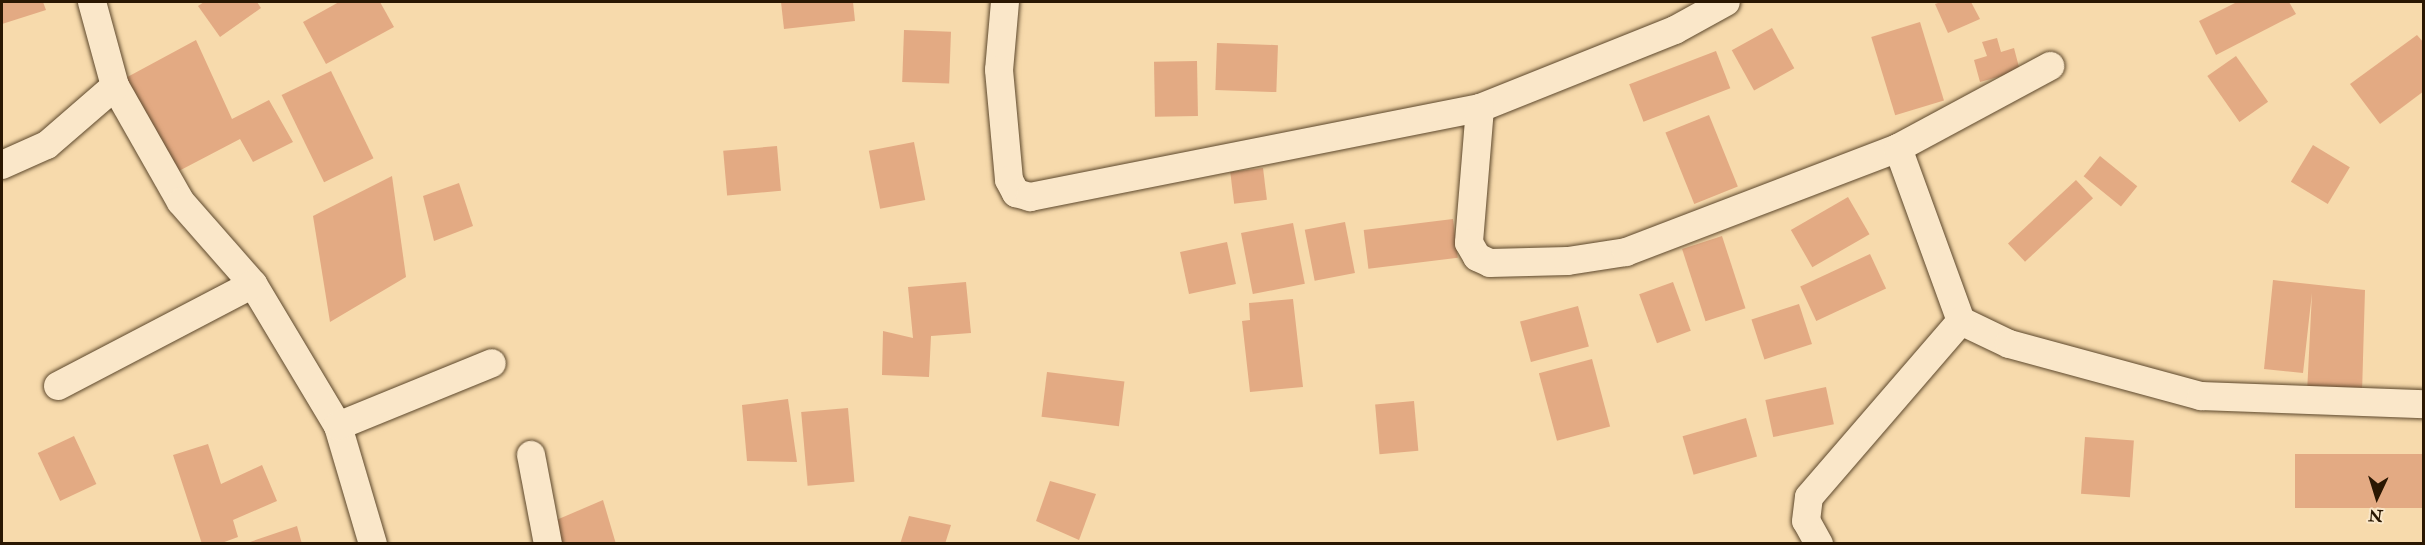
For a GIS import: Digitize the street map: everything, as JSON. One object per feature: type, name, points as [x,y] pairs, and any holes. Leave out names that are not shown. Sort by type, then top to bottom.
[{"type":"street","points":[[92,2],[115,86],[181,202],[253,284],[338,426],[373,543]]},
{"type":"street","points":[[1005,2],[999,70],[1008,180],[1016,194],[1030,197],[1480,108],[1675,30],[1726,2]]},
{"type":"street","points":[[1480,108],[1469,243],[1477,257],[1490,263],[1626,252],[1898,148],[2050,66]]},
{"type":"street","points":[[2,165],[47,145],[115,86]]},
{"type":"street","points":[[1898,148],[1961,321],[2009,344],[2201,396],[2424,404]]},
{"type":"street","points":[[58,386],[253,284]]},
{"type":"street","points":[[1819,543],[1806,521],[1809,497],[1961,321]]},
{"type":"street","points":[[338,426],[492,363]]},
{"type":"street","points":[[531,454],[548,543]]},
{"type":"building","points":[[2,2],[43,2],[46,10],[2,24]]},
{"type":"building","points":[[204,2],[257,2],[261,8],[220,37],[198,6]]},
{"type":"building","points":[[339,2],[380,2],[394,27],[326,64],[303,22]]},
{"type":"building","points":[[781,2],[853,2],[855,21],[784,29]]},
{"type":"building","points":[[1971,2],[1980,19],[1948,33],[1935,4]]},
{"type":"building","points":[[2237,2],[2289,2],[2296,14],[2216,55],[2199,21]]},
{"type":"building","points":[[1920,22],[1944,100],[1895,115],[1871,37]]},
{"type":"building","points":[[1772,28],[1794,68],[1754,91],[1732,50]]},
{"type":"building","points":[[904,30],[951,32],[949,84],[902,82]]},
{"type":"building","points":[[2417,35],[2424,43],[2424,91],[2380,124],[2350,84]]},
{"type":"building","points":[[1997,38],[2001,52],[2014,48],[2020,71],[1980,82],[1974,60],[1987,56],[1982,42]]},
{"type":"building","points":[[196,40],[232,119],[269,100],[293,142],[253,162],[240,139],[175,173],[120,81]]},
{"type":"building","points":[[1217,43],[1278,45],[1276,92],[1215,90]]},
{"type":"building","points":[[1716,51],[1730,88],[1644,122],[1629,84]]},
{"type":"building","points":[[2236,56],[2268,102],[2239,122],[2207,76]]},
{"type":"building","points":[[1197,61],[1198,116],[1155,117],[1154,62]]},
{"type":"building","points":[[331,71],[374,158],[324,182],[282,95]]},
{"type":"building","points":[[1709,115],[1738,186],[1694,204],[1665,133]]},
{"type":"building","points":[[914,142],[925,200],[880,209],[869,151]]},
{"type":"building","points":[[2313,145],[2350,167],[2328,204],[2291,182]]},
{"type":"building","points":[[777,146],[781,191],[727,196],[723,151]]},
{"type":"building","points":[[2100,156],[2137,186],[2121,206],[2084,176]]},
{"type":"building","points":[[1263,168],[1267,200],[1234,204],[1230,172]]},
{"type":"building","points":[[392,176],[406,277],[330,322],[313,216]]},
{"type":"building","points":[[2076,180],[2093,198],[2025,262],[2008,243]]},
{"type":"building","points":[[459,183],[473,226],[434,241],[423,196]]},
{"type":"building","points":[[1848,197],[1870,234],[1812,267],[1791,230]]},
{"type":"building","points":[[1453,219],[1458,258],[1368,269],[1364,230]]},
{"type":"building","points":[[1345,222],[1355,273],[1315,281],[1305,230]]},
{"type":"building","points":[[1293,223],[1305,284],[1253,294],[1241,233]]},
{"type":"building","points":[[1722,236],[1745,308],[1706,321],[1682,249]]},
{"type":"building","points":[[1227,242],[1236,284],[1189,294],[1180,252]]},
{"type":"building","points":[[1870,254],[1886,288],[1816,321],[1800,287]]},
{"type":"building","points":[[2273,280],[2365,290],[2362,393],[2307,393],[2312,293],[2303,373],[2264,369]]},
{"type":"building","points":[[966,282],[971,333],[931,336],[929,377],[882,375],[883,331],[913,338],[908,287]]},
{"type":"building","points":[[1673,282],[1691,331],[1657,343],[1639,294]]},
{"type":"building","points":[[1293,299],[1303,387],[1250,392],[1242,321],[1250,320],[1249,303]]},
{"type":"building","points":[[1799,304],[1812,344],[1764,359],[1751,319]]},
{"type":"building","points":[[1578,306],[1589,347],[1531,362],[1520,322]]},
{"type":"building","points":[[1592,359],[1610,427],[1557,441],[1539,373]]},
{"type":"building","points":[[1047,372],[1124,382],[1119,426],[1042,417]]},
{"type":"building","points":[[1826,387],[1834,424],[1773,437],[1765,400]]},
{"type":"building","points":[[788,399],[797,462],[747,461],[742,405]]},
{"type":"building","points":[[1414,401],[1418,451],[1380,454],[1375,404]]},
{"type":"building","points":[[848,408],[854,482],[808,486],[801,412]]},
{"type":"building","points":[[1746,418],[1757,456],[1694,475],[1683,436]]},
{"type":"building","points":[[74,436],[96,484],[60,501],[38,453]]},
{"type":"building","points":[[2085,437],[2134,440],[2130,497],[2081,494]]},
{"type":"building","points":[[208,444],[221,484],[262,465],[277,501],[233,520],[238,537],[219,544],[202,544],[173,455]]},
{"type":"building","points":[[2295,454],[2424,454],[2424,508],[2295,508]]},
{"type":"building","points":[[1050,481],[1096,494],[1079,540],[1036,521]]},
{"type":"building","points":[[603,500],[616,544],[560,544],[554,521]]},
{"type":"building","points":[[909,516],[951,525],[945,544],[900,544]]},
{"type":"building","points":[[297,526],[302,544],[247,544],[247,543]]}]
